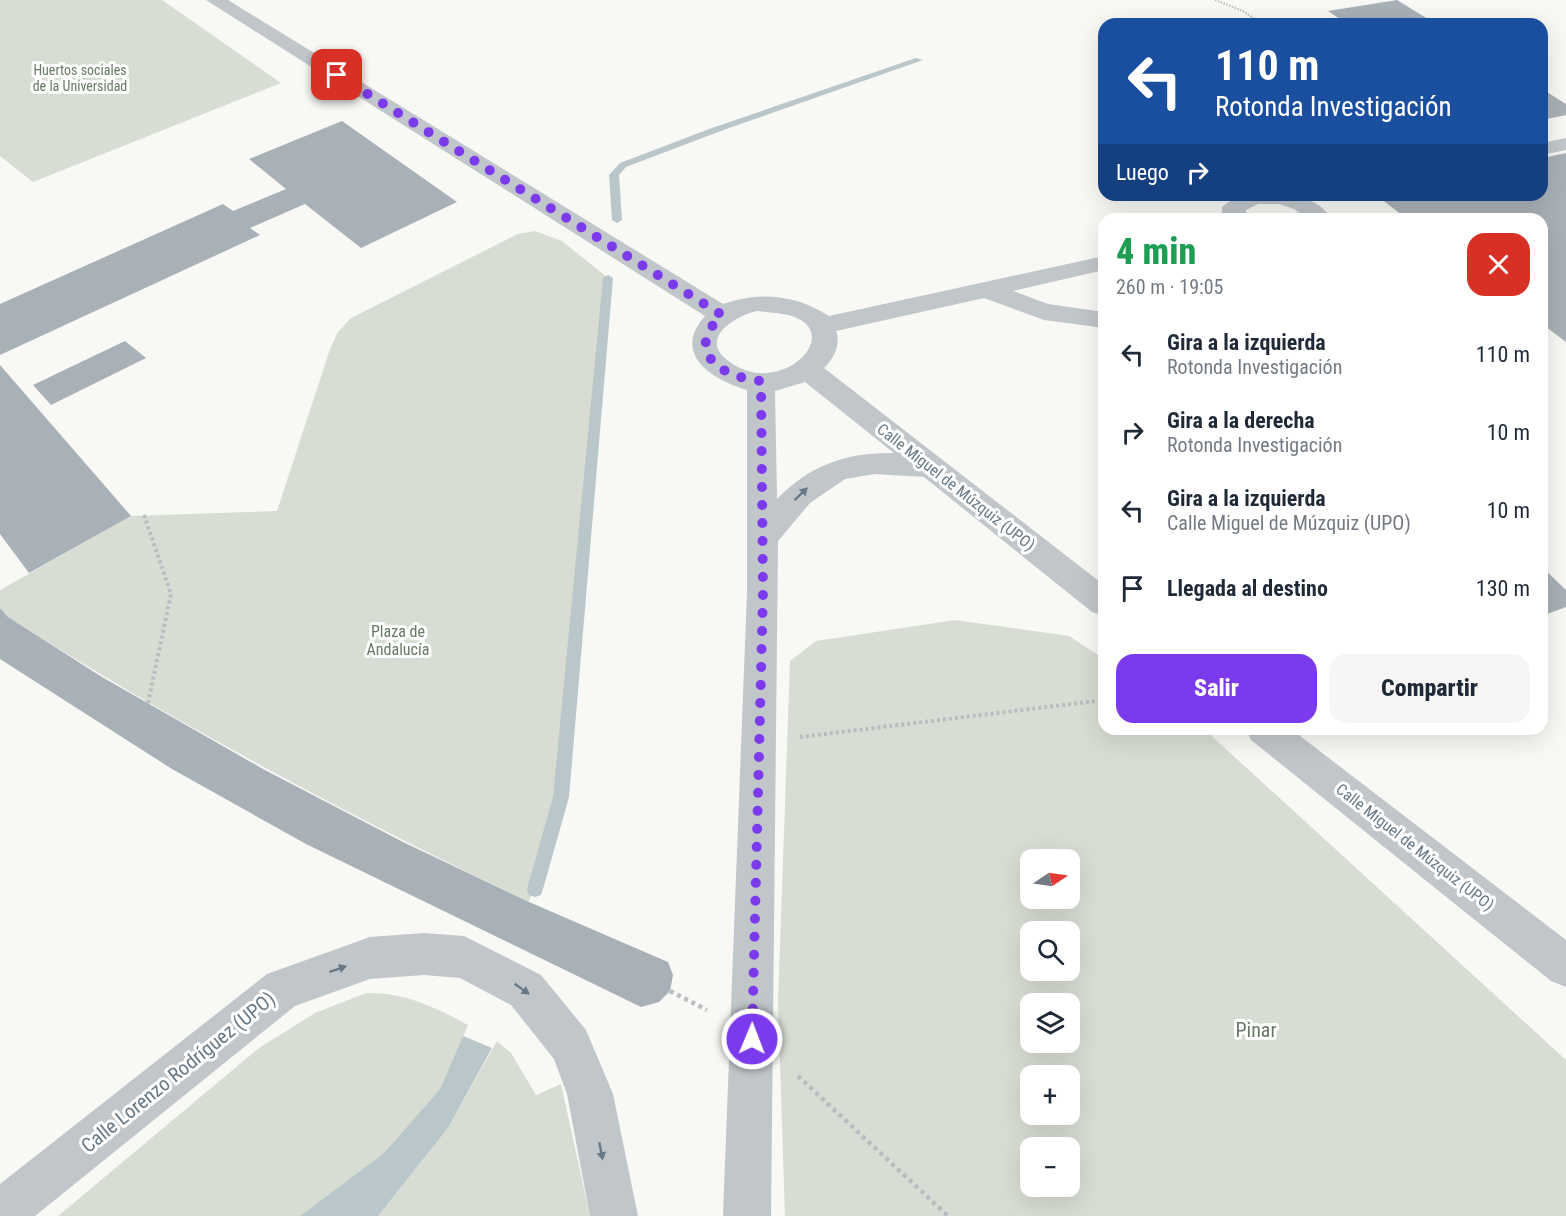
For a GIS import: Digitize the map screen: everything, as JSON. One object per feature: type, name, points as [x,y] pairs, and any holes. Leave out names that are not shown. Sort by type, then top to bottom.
[{"type":"street","points":[[215,0],[722,315]]},
{"type":"street","points":[[1548,148],[1566,144]]},
{"type":"street","points":[[1234,213],[1234,207],[1241,201]]},
{"type":"street","points":[[1285,201],[1314,213]]},
{"type":"street","points":[[822,326],[1098,264]]},
{"type":"street","points":[[987,290],[1044,312],[1098,319]]},
{"type":"street","points":[[757,303],[776,303],[795,307],[811,315],[822,326],[827,338],[825,351],[818,363],[786,380],[761,381],[728,373],[714,364],[706,352],[705,338],[710,326],[722,315],[738,307],[757,303]]},
{"type":"street","name":"Calle Miguel de Múzquiz (UPO)","points":[[808,370],[1098,598]]},
{"type":"street","points":[[747,1216],[763,538],[761,381]]},
{"type":"street","points":[[763,538],[811,485],[840,467],[871,462],[930,467]]},
{"type":"street","name":"Calle Miguel de Múzquiz (UPO)","points":[[1272,735],[1566,966]]},
{"type":"street","name":"Calle Lorenzo Rodríguez (UPO)","points":[[0,1214],[282,988],[370,958],[424,954],[464,957],[526,990],[572,1045],[590,1094],[614,1216]]},
{"type":"path","points":[[1215,0],[1243,11],[1253,18]]},
{"type":"path","points":[[144,516],[171,594],[148,703]]},
{"type":"path","points":[[758,742],[1098,701]]},
{"type":"path","points":[[670,991],[709,1011]]},
{"type":"path","points":[[788,1067],[948,1216]]},
{"type":"green space","name":"Huertos sociales de la Universidad","points":[[0,0],[162,0],[281,83],[33,182],[0,156]]},
{"type":"green space","name":"Plaza de Andalucía","points":[[535,231],[562,241],[608,278],[561,797],[529,902],[329,802],[136,695],[8,617],[0,608],[0,590],[131,516],[277,511],[330,349],[338,332],[351,318],[518,234]]},
{"type":"green space","name":"Pinar","points":[[955,620],[1069,636],[1098,655],[1098,735],[1211,735],[1566,1060],[1566,1216],[785,1216],[778,1002],[790,661],[816,641]]},
{"type":"green space","points":[[366,993],[393,995],[419,1002],[468,1025],[440,1089],[384,1153],[300,1216],[58,1216],[259,1048],[315,1013]]},
{"type":"green space","points":[[497,1041],[511,1053],[536,1095],[561,1084],[590,1216],[378,1216],[448,1128]]},
{"type":"shaded area","points":[[463,1036],[492,1048],[448,1128],[378,1216],[300,1216],[384,1153],[440,1089]]},
{"type":"building","points":[[1397,0],[1426,18],[1338,18],[1328,11]]},
{"type":"building","points":[[1548,93],[1566,104],[1566,115],[1548,119]]},
{"type":"building","points":[[342,121],[457,202],[361,248],[305,204],[250,228],[260,235],[0,355],[0,304],[223,204],[233,211],[286,189],[249,159]]},
{"type":"building","points":[[1566,153],[1566,342],[1548,328],[1548,213],[1399,213],[1384,201],[1548,201],[1548,157]]},
{"type":"building","points":[[125,341],[146,358],[51,405],[33,385]]},
{"type":"building","points":[[0,365],[131,516],[29,573],[0,534]]},
{"type":"building","points":[[1548,573],[1566,590],[1566,607],[1548,614]]},
{"type":"building","points":[[0,608],[8,617],[102,677],[263,769],[403,842],[529,902],[668,962],[673,975],[670,991],[659,1002],[641,1007],[306,844],[172,769],[0,659]]},
{"type":"waterway","points":[[617,220],[614,175],[623,165],[715,130],[919,60]]},
{"type":"waterway","points":[[535,889],[561,797],[608,278]]},
{"type":"route","points":[[337,75],[722,315],[710,326],[705,338],[706,352],[714,364],[728,373],[746,380],[761,381],[763,592],[752,1039]]}]
